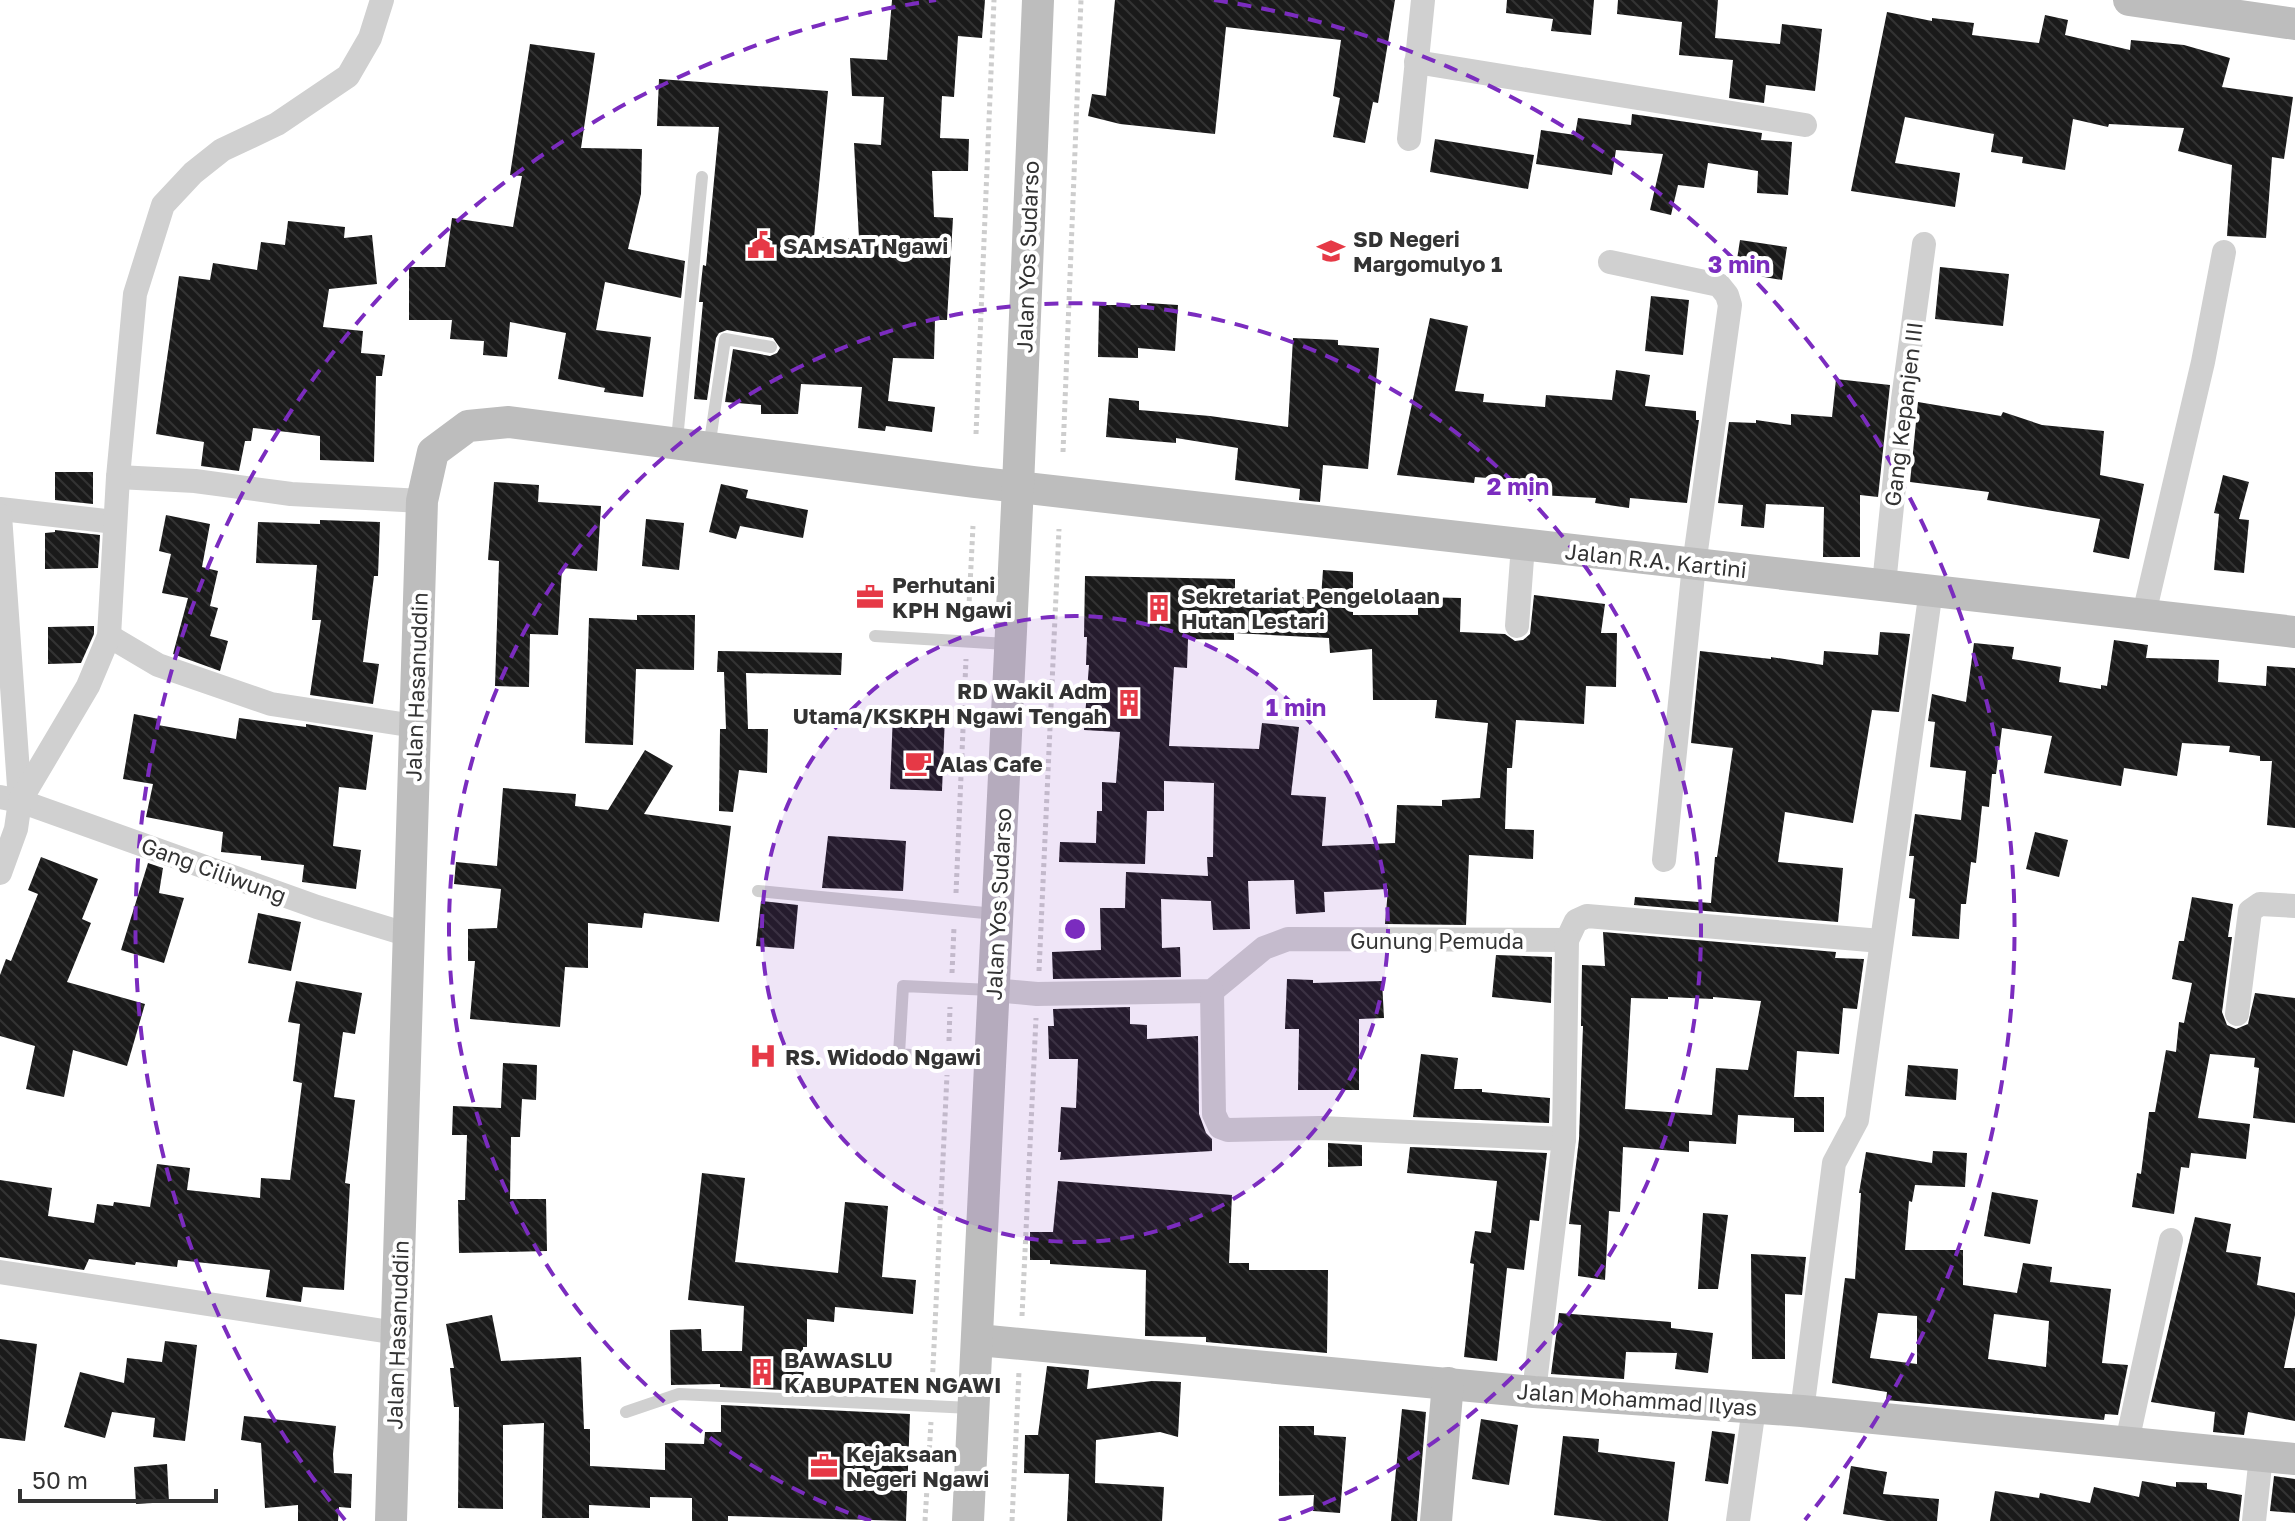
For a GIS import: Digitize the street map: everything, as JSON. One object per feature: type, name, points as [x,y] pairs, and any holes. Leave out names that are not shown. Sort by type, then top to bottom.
[{"type":"street","points":[[10,799],[88,686],[109,636],[118,477],[135,294],[163,205],[193,173],[222,150],[277,124],[348,76],[370,38],[382,0]]},
{"type":"street","name":"Jalan Yos Sudarso","points":[[968,1521],[1011,644],[1038,0]]},
{"type":"street","points":[[1409,139],[1423,0]]},
{"type":"street","points":[[2129,0],[2295,24]]},
{"type":"street","points":[[1416,62],[1805,125]]},
{"type":"street","name":"Gang Kepanjen III","points":[[1884,584],[1903,399],[1924,244]]},
{"type":"street","points":[[2144,614],[2203,362],[2224,252]]},
{"type":"street","points":[[1610,262],[1719,285],[1730,305],[1694,565],[1664,860]]},
{"type":"street","name":"Jalan Hasanuddin","points":[[391,1521],[422,501],[433,452],[468,426],[509,422],[1018,486]]},
{"type":"street","points":[[118,477],[195,481],[291,494],[422,501]]},
{"type":"street","name":"Jalan R.A. Kartini","points":[[1018,486],[2295,632]]},
{"type":"street","points":[[0,509],[115,522]]},
{"type":"street","points":[[0,515],[10,799],[16,829],[0,873]]},
{"type":"street","points":[[1517,626],[1523,545]]},
{"type":"street","points":[[1802,1411],[1834,1163],[1857,1120],[1931,590]]},
{"type":"street","points":[[109,636],[158,665],[271,704],[415,726]]},
{"type":"street","name":"Gang Ciliwung","points":[[10,799],[317,907],[409,935]]},
{"type":"street","points":[[2237,1014],[2250,911],[2260,904],[2295,906]]},
{"type":"street","points":[[1534,1392],[1564,1139],[1567,940],[1576,921],[1587,916],[1881,941]]},
{"type":"street","name":"Gunung Pemuda","points":[[1212,991],[1264,948],[1288,939],[1567,940]]},
{"type":"street","points":[[994,990],[1037,994],[1212,991],[1214,1114],[1220,1127],[1228,1130],[1320,1128],[1564,1139]]},
{"type":"street","points":[[2127,1442],[2171,1240]]},
{"type":"street","points":[[0,1272],[397,1333]]},
{"type":"street","name":"Jalan Mohammad Ilyas","points":[[978,1340],[1534,1392],[1802,1411],[2295,1459]]},
{"type":"street","points":[[1436,1521],[1448,1383]]},
{"type":"street","points":[[1738,1521],[1754,1408]]},
{"type":"street","points":[[2254,1521],[2261,1456]]},
{"type":"lane","points":[[677,444],[702,177]]},
{"type":"lane","points":[[709,448],[725,339],[771,347]]},
{"type":"lane","points":[[875,636],[1011,644]]},
{"type":"lane","points":[[758,891],[998,914]]},
{"type":"lane","points":[[991,1062],[899,1054],[903,986],[994,990]]},
{"type":"lane","points":[[626,1412],[679,1394],[974,1408]]},
{"type":"path","points":[[976,434],[994,0]]},
{"type":"path","points":[[1063,452],[1081,0]]},
{"type":"path","points":[[925,1521],[973,526]]},
{"type":"path","points":[[1038,982],[1059,529]]},
{"type":"path","points":[[1021,1324],[1037,1009]]},
{"type":"path","points":[[1012,1521],[1020,1362]]},
{"type":"building","points":[[892,0],[985,0],[982,38],[958,36],[954,97],[942,96],[940,138],[969,139],[968,171],[932,171],[934,217],[953,218],[947,320],[935,320],[934,359],[893,358],[888,401],[935,407],[932,432],[886,426],[885,431],[858,428],[862,387],[801,384],[798,414],[761,414],[761,405],[725,402],[733,349],[770,356],[780,348],[773,338],[727,330],[716,338],[707,400],[694,399],[703,302],[699,302],[703,265],[706,266],[719,127],[657,126],[659,79],[828,91],[814,237],[859,239],[854,143],[881,145],[884,97],[852,96],[850,58],[887,60]]},
{"type":"building","points":[[1115,0],[1395,0],[1378,103],[1373,102],[1365,143],[1333,137],[1340,98],[1333,96],[1341,40],[1226,27],[1215,134],[1120,124],[1088,116],[1092,94],[1106,96]]},
{"type":"building","points":[[1507,0],[1594,0],[1591,35],[1551,31],[1553,19],[1506,13]]},
{"type":"building","points":[[1618,0],[1718,0],[1715,38],[1780,44],[1782,24],[1822,29],[1815,91],[1766,85],[1764,103],[1729,98],[1733,60],[1679,55],[1682,22],[1617,14]]},
{"type":"building","points":[[1887,12],[1932,21],[1932,18],[1974,23],[1972,35],[2039,43],[2045,15],[2068,20],[2065,35],[2130,50],[2131,40],[2184,45],[2230,58],[2222,87],[2293,97],[2284,159],[2272,157],[2266,238],[2227,236],[2232,165],[2178,151],[2184,128],[2109,124],[2108,127],[2073,119],[2065,170],[2022,163],[2023,157],[1991,152],[1994,134],[1905,117],[1895,163],[1960,173],[1955,207],[1851,191]]},
{"type":"building","points":[[530,44],[595,53],[581,148],[642,149],[641,194],[628,249],[685,261],[681,298],[605,282],[596,330],[651,337],[643,397],[604,392],[605,388],[558,379],[566,333],[510,322],[507,357],[483,355],[484,341],[450,339],[452,320],[409,320],[409,267],[445,267],[452,218],[513,227],[522,176],[510,175]]},
{"type":"building","points":[[1632,114],[1762,133],[1761,140],[1792,142],[1788,195],[1757,193],[1758,171],[1708,163],[1704,188],[1678,185],[1671,215],[1650,210],[1663,154],[1616,150],[1612,175],[1536,164],[1541,130],[1575,135],[1578,118],[1631,125]]},
{"type":"building","points":[[1435,139],[1534,155],[1528,189],[1430,172]]},
{"type":"building","points":[[288,221],[345,227],[344,238],[372,235],[377,284],[329,289],[323,327],[363,331],[361,353],[385,355],[382,376],[376,376],[374,462],[320,460],[320,436],[253,428],[251,441],[245,441],[239,471],[201,466],[204,442],[156,434],[179,276],[210,280],[213,263],[257,270],[261,242],[285,245]]},
{"type":"building","points":[[1740,240],[1787,247],[1782,280],[1735,272]]},
{"type":"building","points":[[1940,267],[2009,274],[2003,326],[1935,319]]},
{"type":"building","points":[[1651,296],[1689,300],[1683,355],[1645,351]]},
{"type":"building","points":[[1099,305],[1178,305],[1175,351],[1138,348],[1138,358],[1098,357]]},
{"type":"building","points":[[1430,318],[1468,326],[1455,391],[1484,394],[1483,402],[1545,407],[1546,395],[1612,400],[1616,370],[1650,375],[1645,406],[1696,411],[1696,420],[1699,420],[1687,503],[1630,498],[1629,508],[1595,503],[1596,498],[1539,495],[1540,482],[1475,477],[1474,483],[1397,475]]},
{"type":"building","points":[[1293,338],[1338,340],[1338,345],[1379,348],[1368,469],[1323,465],[1320,502],[1299,500],[1300,489],[1235,480],[1238,448],[1176,438],[1176,443],[1106,437],[1109,398],[1139,401],[1139,410],[1288,427]]},
{"type":"building","points":[[1836,379],[1890,385],[1878,497],[1860,495],[1860,557],[1823,557],[1824,507],[1766,504],[1764,528],[1741,526],[1743,505],[1718,503],[1729,422],[1756,423],[1756,420],[1791,425],[1791,414],[1832,417]]},
{"type":"building","points":[[1918,402],[2001,416],[2003,412],[2042,425],[2104,431],[2100,475],[2144,484],[2129,559],[2093,552],[2100,519],[1987,500],[1989,492],[1910,482]]},
{"type":"building","points":[[55,472],[93,472],[93,504],[55,500]]},
{"type":"building","points":[[2223,475],[2249,482],[2239,519],[2249,520],[2244,573],[2214,570],[2219,514],[2214,513]]},
{"type":"building","points":[[494,482],[539,485],[538,502],[601,506],[597,571],[562,568],[558,635],[530,634],[529,687],[495,686],[499,561],[488,560]]},
{"type":"building","points":[[721,484],[748,490],[746,498],[808,510],[803,538],[740,526],[736,539],[709,532]]},
{"type":"building","points":[[166,515],[210,524],[202,567],[218,571],[210,606],[218,608],[210,636],[228,641],[220,671],[173,654],[188,598],[162,593],[171,554],[159,551]]},
{"type":"building","points":[[646,519],[684,523],[679,570],[642,566]]},
{"type":"building","points":[[320,520],[380,522],[378,576],[374,576],[363,662],[379,664],[373,704],[310,695],[321,620],[312,620],[317,565],[256,563],[258,522],[320,524]]},
{"type":"building","points":[[55,530],[100,535],[98,568],[45,569],[45,533]]},
{"type":"building","points":[[1323,570],[1353,572],[1353,615],[1418,615],[1418,597],[1461,598],[1460,632],[1505,634],[1515,641],[1523,640],[1530,634],[1534,595],[1605,604],[1601,633],[1617,633],[1616,687],[1586,686],[1584,724],[1516,720],[1512,768],[1507,768],[1505,829],[1534,830],[1533,859],[1469,855],[1466,925],[1385,924],[1388,889],[1324,892],[1325,912],[1296,914],[1294,880],[1248,881],[1250,929],[1213,930],[1211,901],[1161,899],[1162,948],[1180,947],[1181,977],[1053,979],[1052,952],[1101,950],[1100,908],[1125,908],[1126,872],[1208,876],[1207,857],[1213,857],[1214,783],[1164,781],[1164,811],[1147,811],[1145,864],[1059,862],[1060,842],[1096,843],[1097,811],[1102,811],[1102,782],[1116,783],[1120,732],[1084,730],[1089,665],[1086,665],[1087,637],[1084,637],[1085,576],[1235,579],[1235,593],[1321,598]],"holes":[[[1234,633],[1329,638],[1330,653],[1372,649],[1373,700],[1437,700],[1435,718],[1488,723],[1480,798],[1442,800],[1442,806],[1397,805],[1395,843],[1322,846],[1326,797],[1291,795],[1299,727],[1262,723],[1259,749],[1169,746],[1174,667],[1187,668],[1188,639],[1234,640]]]},
{"type":"building","points":[[637,615],[695,615],[694,670],[636,669],[633,745],[585,743],[589,618],[637,620]]},
{"type":"building","points":[[94,626],[94,634],[81,663],[48,664],[48,627]]},
{"type":"building","points":[[1880,632],[1910,634],[1899,712],[1872,710],[1853,823],[1785,812],[1778,862],[1843,868],[1838,922],[1634,905],[1635,897],[1711,903],[1715,857],[1733,748],[1691,743],[1700,651],[1823,665],[1824,651],[1878,655]]},
{"type":"building","points":[[2114,640],[2148,645],[2146,658],[2219,660],[2218,682],[2266,686],[2267,666],[2295,668],[2295,828],[2267,825],[2272,761],[2260,761],[2260,756],[2229,752],[2230,746],[2182,743],[2177,776],[2124,768],[2121,786],[2044,773],[2052,736],[2002,728],[1989,807],[1982,806],[1976,863],[1971,862],[1966,904],[1961,904],[1959,939],[1912,936],[1915,899],[1909,898],[1914,856],[1909,856],[1915,814],[1961,820],[1966,771],[1930,767],[1935,722],[1928,721],[1932,694],[1966,702],[1974,643],[2014,647],[2012,659],[2061,667],[2059,682],[2101,689],[2101,685],[2107,686]]},
{"type":"building","points":[[718,651],[842,653],[841,675],[746,673],[748,729],[768,729],[767,773],[739,770],[733,812],[719,811],[720,729],[726,729],[724,672],[717,672]]},
{"type":"building","points":[[893,713],[945,715],[942,791],[890,789]]},
{"type":"building","points":[[134,714],[159,719],[158,725],[236,739],[239,718],[306,727],[306,724],[373,735],[366,790],[339,787],[333,846],[361,850],[356,889],[302,882],[304,865],[221,852],[223,832],[146,817],[153,784],[123,779]]},
{"type":"building","points":[[645,750],[673,766],[644,814],[731,826],[719,922],[644,913],[642,928],[588,923],[588,968],[565,967],[560,1027],[470,1019],[475,961],[468,961],[468,929],[497,928],[501,889],[454,884],[456,862],[497,866],[503,788],[576,794],[575,806],[608,810]]},
{"type":"building","points":[[2035,832],[2068,840],[2059,877],[2026,869]]},
{"type":"building","points":[[828,836],[906,841],[903,891],[822,888]]},
{"type":"building","points":[[41,857],[98,879],[82,919],[91,923],[67,982],[145,1004],[127,1066],[73,1050],[64,1097],[26,1089],[35,1046],[0,1036],[0,975],[6,959],[11,961],[38,894],[28,890]]},
{"type":"building","points":[[148,863],[163,868],[159,893],[184,898],[164,963],[121,950]]},
{"type":"building","points":[[2192,897],[2233,904],[2222,1012],[2227,1025],[2236,1029],[2248,1024],[2255,993],[2295,998],[2295,1123],[2253,1118],[2259,1068],[2254,1067],[2255,1058],[2210,1054],[2198,1118],[2250,1124],[2246,1159],[2191,1153],[2189,1168],[2181,1167],[2174,1214],[2132,1207],[2137,1173],[2141,1174],[2149,1112],[2155,1112],[2166,1050],[2176,1052],[2179,1022],[2184,1023],[2192,983],[2172,979],[2179,941],[2184,941]]},
{"type":"building","points":[[761,901],[798,905],[794,949],[756,946]]},
{"type":"building","points":[[258,913],[301,922],[291,971],[248,963]]},
{"type":"building","points":[[1603,932],[1836,952],[1835,958],[1864,959],[1857,1009],[1843,1008],[1839,1054],[1797,1051],[1794,1097],[1824,1097],[1824,1132],[1794,1132],[1794,1118],[1738,1115],[1736,1144],[1689,1141],[1689,1152],[1623,1147],[1620,1212],[1609,1211],[1605,1280],[1578,1276],[1581,1225],[1569,1224],[1579,1139],[1582,965],[1605,966]],"holes":[[[1631,998],[1761,1001],[1748,1070],[1716,1068],[1712,1115],[1625,1109]]]},
{"type":"building","points":[[1496,955],[1552,957],[1551,1003],[1492,997]]},
{"type":"building","points":[[1287,979],[1313,980],[1313,983],[1382,981],[1384,1018],[1359,1019],[1359,1090],[1298,1090],[1299,1029],[1285,1029]]},
{"type":"building","points":[[296,981],[362,993],[355,1034],[343,1032],[334,1097],[355,1100],[345,1183],[350,1184],[344,1290],[303,1287],[301,1302],[266,1297],[270,1270],[178,1260],[177,1267],[89,1259],[84,1270],[0,1257],[0,1180],[52,1188],[48,1216],[94,1223],[97,1204],[113,1206],[114,1202],[150,1207],[157,1164],[190,1168],[187,1190],[260,1198],[261,1178],[290,1180],[302,1083],[293,1081],[300,1024],[288,1022]]},
{"type":"building","points":[[1130,1007],[1130,1024],[1147,1025],[1147,1039],[1198,1036],[1199,1114],[1206,1133],[1212,1139],[1212,1151],[1060,1160],[1061,1107],[1076,1108],[1078,1059],[1049,1059],[1048,1026],[1054,1026],[1053,1009]]},
{"type":"building","points":[[1421,1054],[1458,1058],[1454,1089],[1482,1089],[1482,1092],[1550,1098],[1549,1123],[1413,1117]]},
{"type":"building","points":[[503,1063],[537,1065],[536,1100],[522,1099],[520,1137],[511,1137],[510,1199],[546,1199],[547,1251],[459,1253],[458,1200],[465,1200],[467,1135],[452,1135],[453,1106],[501,1108]]},
{"type":"building","points":[[1908,1065],[1958,1069],[1956,1100],[1905,1096]]},
{"type":"building","points":[[1328,1143],[1362,1145],[1362,1166],[1328,1167]]},
{"type":"building","points":[[1410,1147],[1547,1153],[1539,1221],[1530,1220],[1524,1270],[1507,1268],[1497,1361],[1464,1357],[1475,1231],[1491,1233],[1497,1181],[1407,1173]]},
{"type":"building","points":[[1933,1151],[1967,1153],[1965,1187],[1915,1185],[1912,1202],[1909,1201],[1905,1250],[1963,1250],[1963,1285],[2017,1293],[2023,1263],[2052,1267],[2050,1282],[2111,1289],[2102,1363],[2128,1365],[2118,1415],[2105,1414],[2104,1420],[1886,1400],[1887,1392],[1832,1383],[1845,1278],[1855,1279],[1859,1193],[1866,1152],[1932,1163]],"holes":[[[1878,1313],[1917,1316],[1917,1364],[1870,1358]],[[1994,1314],[2049,1321],[2046,1367],[1988,1359]]]},
{"type":"building","points":[[702,1173],[745,1178],[735,1262],[838,1273],[845,1202],[888,1206],[882,1277],[916,1280],[913,1314],[835,1307],[834,1322],[807,1319],[807,1347],[803,1347],[804,1391],[720,1387],[720,1384],[671,1385],[670,1330],[701,1329],[702,1351],[742,1351],[744,1306],[688,1300]]},
{"type":"building","points":[[1058,1181],[1232,1195],[1229,1263],[1249,1263],[1249,1270],[1328,1270],[1327,1353],[1206,1342],[1206,1337],[1145,1336],[1146,1270],[1030,1260],[1030,1232],[1053,1232]]},
{"type":"building","points":[[1992,1192],[2038,1200],[2030,1244],[1984,1236]]},
{"type":"building","points":[[1703,1213],[1728,1215],[1718,1289],[1698,1289]]},
{"type":"building","points":[[2195,1217],[2231,1224],[2226,1252],[2261,1257],[2257,1285],[2295,1293],[2295,1315],[2284,1368],[2295,1368],[2295,1421],[2248,1412],[2244,1435],[2213,1432],[2215,1412],[2151,1402]]},
{"type":"building","points":[[1751,1254],[1806,1257],[1802,1295],[1785,1294],[1785,1359],[1752,1359]]},
{"type":"building","points":[[1559,1313],[1671,1322],[1671,1328],[1713,1333],[1708,1373],[1675,1369],[1677,1353],[1626,1352],[1624,1379],[1551,1374]]},
{"type":"building","points":[[492,1315],[501,1361],[581,1357],[584,1429],[590,1429],[590,1466],[665,1470],[665,1443],[704,1444],[705,1432],[721,1432],[721,1405],[910,1414],[906,1521],[728,1516],[728,1521],[692,1521],[692,1498],[650,1497],[650,1508],[589,1505],[589,1518],[542,1518],[544,1423],[503,1425],[503,1509],[458,1508],[459,1407],[454,1407],[450,1368],[454,1368],[446,1324]]},
{"type":"building","points":[[0,1339],[37,1344],[25,1441],[0,1438]]},
{"type":"building","points":[[165,1341],[197,1345],[185,1441],[153,1437],[155,1418],[112,1412],[105,1438],[64,1427],[80,1372],[124,1383],[127,1358],[162,1362]]},
{"type":"building","points":[[1047,1366],[1089,1370],[1087,1389],[1152,1381],[1181,1382],[1178,1437],[1160,1432],[1096,1440],[1095,1483],[1164,1487],[1162,1521],[1067,1521],[1069,1474],[1024,1473],[1025,1435],[1038,1435]]},
{"type":"building","points":[[1402,1409],[1426,1412],[1417,1521],[1391,1521]]},
{"type":"building","points":[[244,1416],[336,1426],[334,1473],[352,1474],[351,1508],[339,1507],[338,1521],[298,1521],[298,1505],[265,1508],[261,1443],[241,1440]]},
{"type":"building","points":[[1481,1419],[1518,1425],[1509,1485],[1472,1479]]},
{"type":"building","points":[[1279,1426],[1314,1426],[1314,1435],[1346,1437],[1340,1513],[1313,1511],[1314,1495],[1279,1496]]},
{"type":"building","points":[[1712,1431],[1735,1434],[1728,1484],[1705,1481]]},
{"type":"building","points":[[1563,1436],[1599,1439],[1598,1452],[1675,1462],[1668,1521],[1603,1521],[1554,1515]]},
{"type":"building","points":[[167,1464],[169,1502],[136,1504],[134,1467]]},
{"type":"building","points":[[1851,1466],[1887,1472],[1883,1494],[1939,1499],[1937,1521],[1887,1521],[1843,1514]]},
{"type":"building","points":[[2274,1476],[2295,1479],[2295,1513],[2270,1511]]},
{"type":"building","points":[[2142,1481],[2176,1487],[2176,1482],[2207,1483],[2207,1489],[2242,1495],[2239,1521],[1990,1521],[1995,1491],[2039,1498],[2040,1493],[2090,1503],[2094,1487],[2139,1497]]},
{"type":"place","name":"SAMSAT Ngawi","points":[[761,245]]},
{"type":"place","name":"SD Negeri Margomulyo 1","points":[[1331,251]]},
{"type":"place","name":"Perhutani KPH Ngawi","points":[[870,597]]},
{"type":"place","name":"Sekretariat Pengelolaan Hutan Lestari","points":[[1159,608]]},
{"type":"place","name":"RD Wakil Adm Utama/KSKPH Ngawi Tengah","points":[[1129,703]]},
{"type":"place","name":"Alas Cafe","points":[[918,763]]},
{"type":"place","name":"RS. Widodo Ngawi","points":[[763,1056]]},
{"type":"place","name":"BAWASLU KABUPATEN NGAWI","points":[[762,1372]]},
{"type":"place","name":"Kejaksaan Negeri Ngawi","points":[[824,1466]]}]
